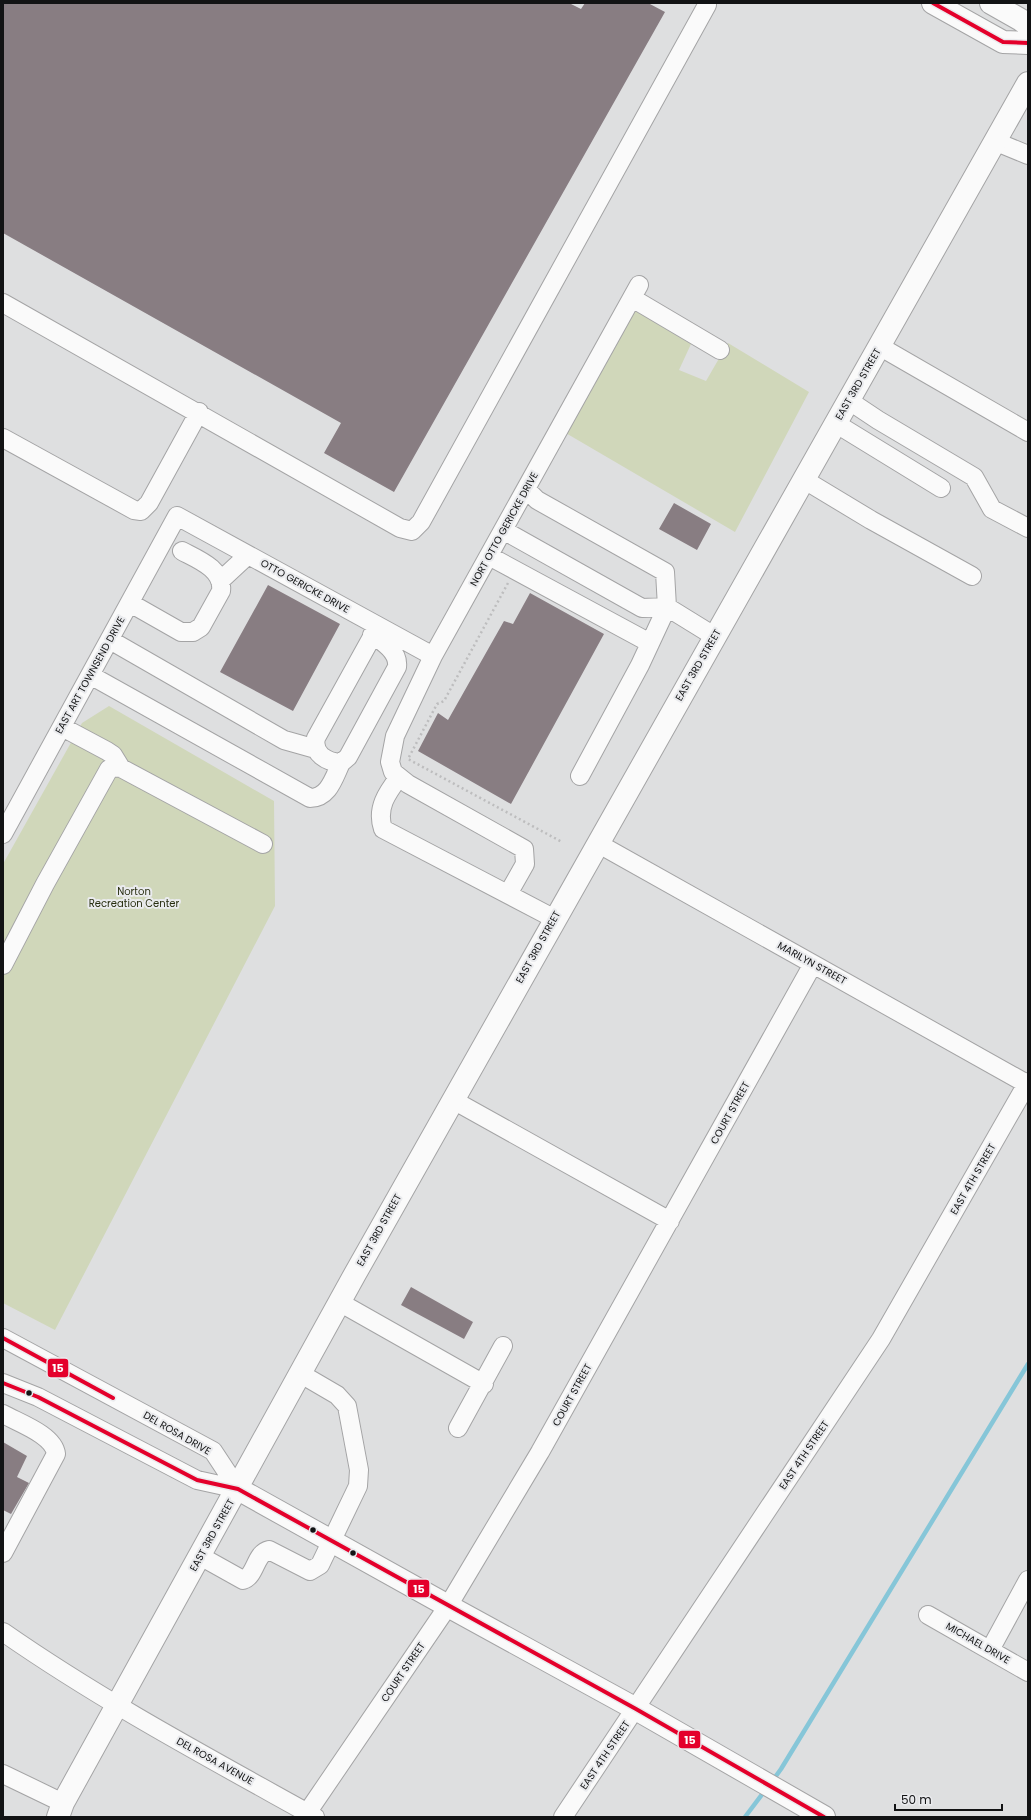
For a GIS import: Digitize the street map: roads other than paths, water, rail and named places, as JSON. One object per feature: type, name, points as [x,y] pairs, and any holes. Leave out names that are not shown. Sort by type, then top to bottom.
[{"type":"main road","points":[[933,3],[1002,42],[1028,43]]},
{"type":"main road","points":[[991,3],[1028,25]]},
{"type":"main road","name":"EAST 3RD STREET","points":[[61,1810],[116,1705],[238,1489],[339,1302],[554,919],[1028,83]]},
{"type":"main road","points":[[238,1489],[636,1709],[824,1817]]},
{"type":"street","points":[[3,303],[199,412],[400,528],[412,531],[421,522],[707,3]]},
{"type":"street","points":[[994,141],[1028,155]]},
{"type":"street","name":"NORT OTTO GERICKE DRIVE","points":[[508,894],[525,864],[524,849],[408,784],[393,772],[390,762],[395,736],[433,656],[635,291],[720,350]]},
{"type":"street","points":[[879,346],[1028,432]]},
{"type":"street","points":[[848,400],[878,420],[974,477],[992,509],[1028,528]]},
{"type":"street","points":[[3,438],[134,510],[141,511],[149,503],[199,412]]},
{"type":"street","points":[[835,424],[941,488]]},
{"type":"street","points":[[803,479],[871,520],[972,576]]},
{"type":"street","points":[[526,489],[537,500],[665,572],[667,607],[640,665],[580,776]]},
{"type":"street","name":"OTTO GERICKE DRIVE","points":[[177,516],[248,555],[375,630],[433,656]]},
{"type":"street","name":"EAST ART TOWNSEND DRIVE","points":[[3,834],[177,516]]},
{"type":"street","points":[[503,530],[642,608],[667,607],[714,636]]},
{"type":"street","points":[[130,603],[181,632],[193,632],[201,627],[221,591],[220,581],[209,565],[182,551]]},
{"type":"street","points":[[220,581],[248,555]]},
{"type":"street","points":[[489,556],[650,643]]},
{"type":"street","points":[[90,675],[310,798],[317,798],[327,791],[341,762],[348,757],[397,667],[395,654],[375,630],[316,738],[316,749],[321,756],[330,761],[341,762]]},
{"type":"street","points":[[110,640],[284,740],[316,749]]},
{"type":"street","points":[[62,727],[107,751],[112,755],[121,768]]},
{"type":"street","points":[[3,965],[45,884],[109,769],[112,767],[121,768],[263,844]]},
{"type":"street","points":[[399,777],[386,795],[380,818],[383,829],[554,919]]},
{"type":"street","name":"MARILYN STREET","points":[[597,843],[1028,1083]]},
{"type":"street","name":"COURT STREET","points":[[311,1815],[448,1606],[540,1452],[813,964]]},
{"type":"street","name":"EAST 4TH STREET","points":[[563,1817],[881,1339],[1028,1083]]},
{"type":"street","points":[[453,1100],[670,1221]]},
{"type":"street","points":[[339,1302],[484,1384]]},
{"type":"street","name":"DEL ROSA DRIVE","points":[[7,1342],[213,1452],[238,1489]]},
{"type":"street","points":[[458,1428],[484,1384],[503,1346]]},
{"type":"street","points":[[200,1556],[243,1580],[249,1576],[265,1551],[269,1550],[310,1571],[320,1565],[358,1486],[358,1463],[347,1406],[337,1396],[301,1374]]},
{"type":"street","points":[[3,1383],[38,1397],[197,1480],[238,1489]]},
{"type":"street","points":[[3,1414],[49,1438],[55,1446],[56,1454],[3,1553]]},
{"type":"street","points":[[990,1650],[1028,1580]]},
{"type":"street","name":"MICHAEL DRIVE","points":[[928,1615],[1028,1672]]},
{"type":"street","name":"DEL ROSA AVENUE","points":[[3,1632],[45,1661],[116,1705],[311,1815]]},
{"type":"street","points":[[3,1774],[61,1810]]},
{"type":"waterway","points":[[773,1780],[1028,1364]]},
{"type":"waterway","points":[[745,1817],[766,1789]]},
{"type":"park label","name":"Norton Recreation Center","points":[[134,896]]}]
